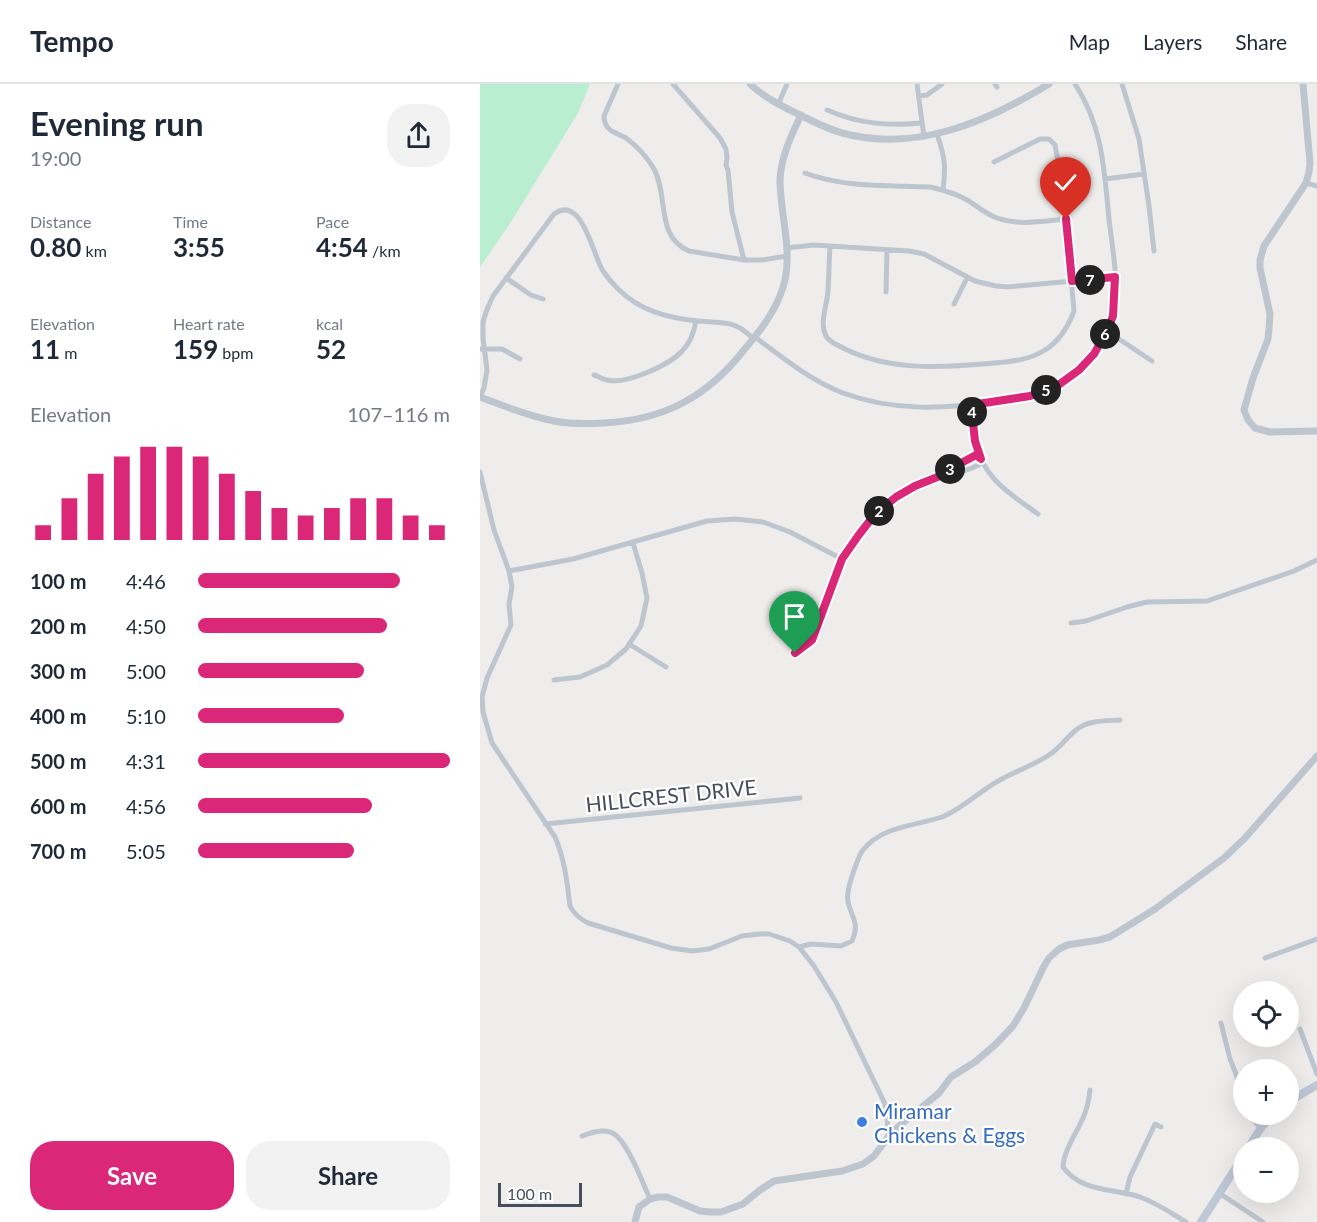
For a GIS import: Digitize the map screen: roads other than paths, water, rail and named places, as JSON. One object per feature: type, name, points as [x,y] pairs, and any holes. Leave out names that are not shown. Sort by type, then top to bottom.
[{"type":"main road","points":[[1299,1096],[1317,1085]]},
{"type":"main road","points":[[1254,1137],[1264,1125]]},
{"type":"main road","points":[[1201,1222],[1233,1172]]},
{"type":"street","points":[[618,84],[604,116],[604,122],[609,129],[626,138],[642,152],[654,170],[660,184],[668,230],[672,238],[690,251],[744,260],[787,256]]},
{"type":"street","points":[[673,84],[720,138],[726,149],[732,212],[744,260]]},
{"type":"street","points":[[750,84],[778,105],[831,130],[876,139],[909,139],[959,128],[1003,110],[1049,84]]},
{"type":"street","points":[[778,105],[787,84]]},
{"type":"street","points":[[917,84],[924,137]]},
{"type":"street","points":[[919,96],[927,95],[942,84]]},
{"type":"street","points":[[801,116],[784,154],[780,179],[787,256],[785,280],[775,307],[755,338],[721,377],[697,395],[675,407],[638,419],[616,422],[588,424],[555,422],[527,415],[480,397],[484,388],[486,370],[482,349],[483,322],[493,296],[554,214],[564,209],[571,211],[581,222],[590,237],[603,271],[631,300],[648,310],[665,316],[731,324],[742,329],[755,338],[789,364],[820,383],[844,393],[885,405],[912,408],[950,407],[1030,396],[1057,386],[1079,370],[1094,354],[1113,316],[1115,277],[1101,148],[1092,116],[1075,84]]},
{"type":"street","points":[[1122,84],[1138,139],[1154,251]]},
{"type":"street","points":[[1303,84],[1309,172],[1306,183],[1264,246],[1260,260],[1270,314],[1268,339],[1253,378],[1245,410],[1248,420],[1255,428],[1263,431],[1317,431]]},
{"type":"street","points":[[827,110],[862,122],[895,126],[922,123]]},
{"type":"street","points":[[937,134],[946,170],[943,190]]},
{"type":"street","points":[[830,246],[824,331],[830,341],[860,356],[889,363],[950,366],[1018,361],[1044,350],[1058,340],[1069,324],[1074,311],[1063,188],[1055,146],[1049,139],[1040,139],[994,162]]},
{"type":"street","points":[[806,173],[837,182],[943,190],[971,202],[980,210],[1017,223],[1066,219]]},
{"type":"street","points":[[1105,179],[1144,174]]},
{"type":"street","points":[[1306,183],[1317,186]]},
{"type":"street","points":[[786,248],[814,245],[909,251],[924,255],[967,278],[1008,287],[1115,277]]},
{"type":"street","points":[[886,292],[887,250]]},
{"type":"street","points":[[506,278],[531,295],[543,298]]},
{"type":"street","points":[[954,303],[967,278]]},
{"type":"street","points":[[594,375],[608,381],[646,374],[663,366],[682,352],[690,340],[696,321]]},
{"type":"street","points":[[1107,331],[1152,361]]},
{"type":"street","points":[[482,349],[502,349],[520,359]]},
{"type":"street","points":[[971,405],[975,441],[981,461]]},
{"type":"street","points":[[945,474],[976,455],[990,476],[1001,487],[1038,514]]},
{"type":"street","points":[[795,653],[812,640],[842,559],[875,514],[896,497],[915,486],[945,474],[973,468],[981,461]]},
{"type":"street","points":[[480,472],[494,530],[509,571],[512,587],[509,604],[511,625],[487,678],[482,697],[483,712],[492,743],[560,847],[566,867],[570,906],[573,911],[588,923],[671,948],[692,951],[709,949],[742,936],[759,934],[769,934],[790,941],[799,947],[814,966],[836,1002],[881,1097],[887,1112],[888,1137]]},
{"type":"street","points":[[509,571],[573,560],[708,521],[735,519],[763,522],[790,532],[842,559]]},
{"type":"street","points":[[554,680],[580,677],[607,665],[626,649],[640,626],[647,597],[633,543]]},
{"type":"street","points":[[1071,623],[1086,621],[1147,602],[1207,601],[1294,571],[1317,560]]},
{"type":"street","points":[[629,644],[666,667]]},
{"type":"street","points":[[799,947],[811,944],[841,946],[852,941],[856,931],[856,922],[848,892],[861,851],[872,840],[895,829],[950,813],[999,780],[1056,751],[1075,730],[1083,726],[1097,721],[1120,720]]},
{"type":"street","points":[[635,1222],[639,1207],[650,1199],[667,1197],[700,1211],[721,1212],[743,1204],[774,1181],[842,1171],[863,1164],[874,1156],[888,1137],[939,1093],[951,1077],[975,1062],[1013,1026],[1044,966],[1059,949],[1067,945],[1110,937],[1155,909],[1224,858],[1245,838],[1317,756]]},
{"type":"street","name":"HILLCREST DRIVE","points":[[545,824],[800,798]]},
{"type":"street","points":[[1265,958],[1317,939]]},
{"type":"street","points":[[1221,1023],[1233,1066]]},
{"type":"street","points":[[1300,1029],[1317,1074]]},
{"type":"street","points":[[1090,1090],[1088,1106],[1063,1158],[1063,1167],[1068,1175],[1096,1189],[1137,1196],[1156,1204],[1186,1222]]},
{"type":"street","points":[[881,1097],[886,1106],[912,1116]]},
{"type":"street","points":[[1126,1194],[1130,1177],[1155,1124],[1161,1127]]},
{"type":"street","points":[[1258,1125],[1261,1128]]},
{"type":"street","points":[[582,1136],[597,1131],[615,1134],[628,1151],[650,1199]]},
{"type":"street","points":[[1219,1193],[1263,1222]]},
{"type":"place","name":"Miramar Chickens & Eggs","points":[[862,1122]]}]
